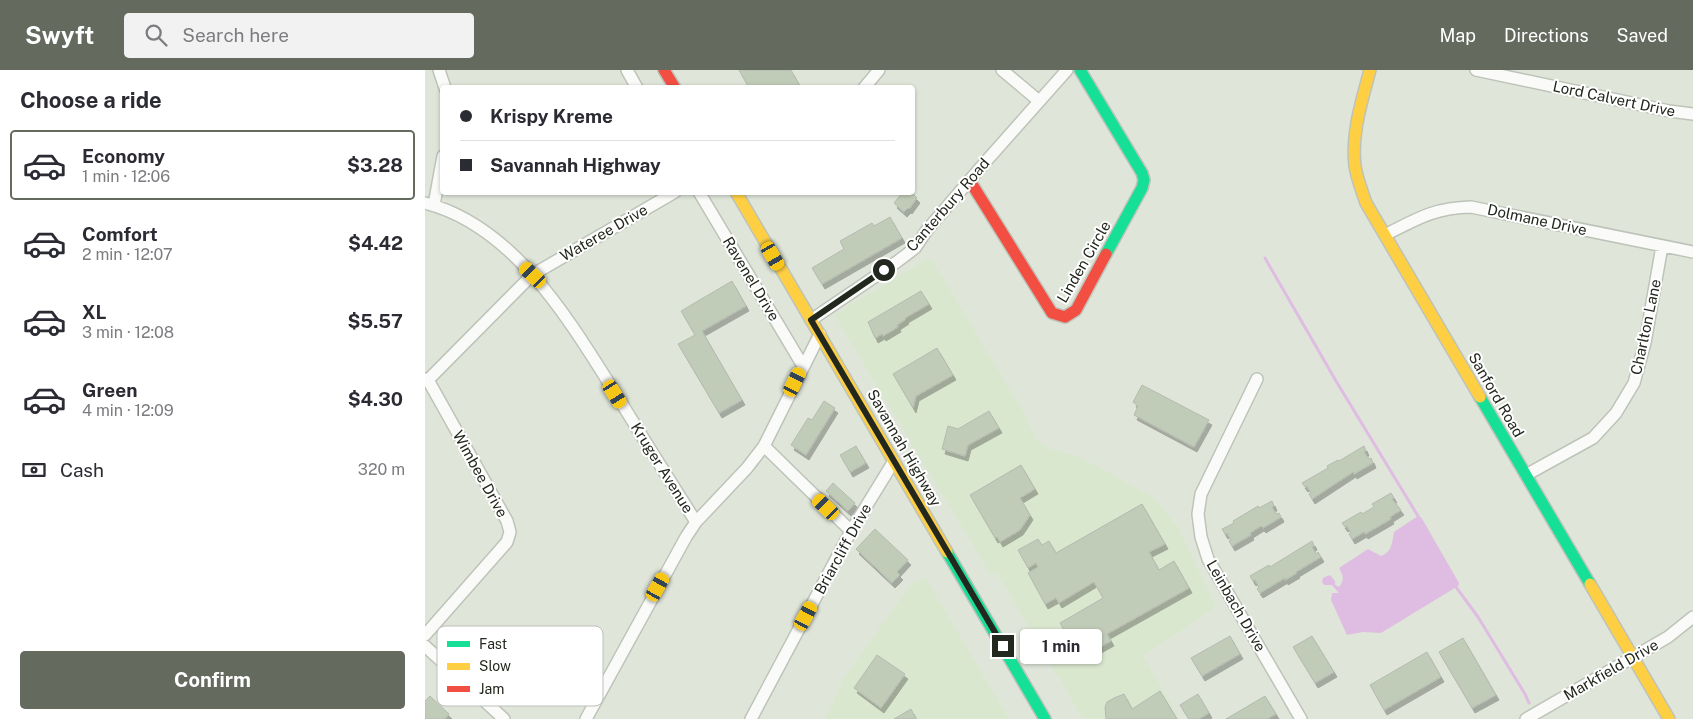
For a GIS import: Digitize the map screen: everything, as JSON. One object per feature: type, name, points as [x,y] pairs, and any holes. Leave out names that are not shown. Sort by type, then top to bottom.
[{"type":"main road","points":[[664,70],[673,85]]},
{"type":"main road","name":"Linden Circle","points":[[970,180],[1052,313],[1059,317],[1071,315],[1076,310],[1142,188],[1144,180],[1142,172],[1080,70]]},
{"type":"main road","name":"Sanford Road","points":[[1370,70],[1355,137],[1354,164],[1366,203],[1669,719]]},
{"type":"main road","name":"Savannah Highway","points":[[738,195],[1045,719]]},
{"type":"street","points":[[439,70],[444,85]]},
{"type":"street","points":[[627,70],[635,85]]},
{"type":"street","points":[[866,85],[879,70]]},
{"type":"street","points":[[1002,70],[1039,101]]},
{"type":"street","name":"Canterbury Road","points":[[811,320],[915,248],[927,230],[1067,70]]},
{"type":"street","name":"Lord Calvert Drive","points":[[1477,70],[1669,111],[1693,114]]},
{"type":"street","points":[[430,204],[440,167]]},
{"type":"street","name":"Wateree Drive","points":[[427,380],[533,275],[670,195]]},
{"type":"street","name":"Ravenel Drive","points":[[701,195],[803,366]]},
{"type":"street","name":"Kruger Avenue","points":[[430,204],[470,222],[491,235],[533,275],[575,330],[696,522]]},
{"type":"street","name":"Dolmane Drive","points":[[1385,235],[1429,213],[1451,208],[1471,207],[1693,252]]},
{"type":"street","name":"Charlton Lane","points":[[1526,475],[1593,438],[1616,413],[1634,383],[1645,343],[1661,246]]},
{"type":"street","points":[[603,688],[686,537],[696,522],[747,468],[764,446],[820,334]]},
{"type":"street","name":"Leinbach Drive","points":[[1257,379],[1201,494],[1198,514],[1201,537],[1208,559],[1301,719]]},
{"type":"street","name":"Wimbee Drive","points":[[425,636],[507,542],[510,532],[507,521],[427,380]]},
{"type":"street","points":[[764,446],[851,531]]},
{"type":"street","name":"Briarcliff Drive","points":[[751,719],[851,531],[894,460]]},
{"type":"street","name":"Markfield Drive","points":[[1525,719],[1668,637],[1693,617]]},
{"type":"street","points":[[425,646],[437,657]]},
{"type":"street","points":[[490,706],[504,719]]},
{"type":"street","points":[[586,719],[593,706]]},
{"type":"shaded area","points":[[928,258],[933,261],[1023,412],[1037,441],[1048,448],[1080,457],[1153,497],[1178,527],[1216,607],[1143,656],[1180,719],[1083,719],[997,573],[991,575],[837,320],[836,314]]},
{"type":"shaded area","points":[[1418,516],[1421,517],[1459,583],[1458,586],[1381,633],[1363,632],[1347,635],[1331,600],[1332,593],[1339,593],[1332,585],[1324,585],[1322,582],[1323,578],[1330,575],[1335,581],[1335,585],[1339,587],[1343,578],[1339,568],[1368,549],[1381,556],[1385,554],[1391,547],[1394,532]]},
{"type":"shaded area","points":[[926,578],[1009,719],[825,719],[844,678],[912,583]]},
{"type":"building","points":[[739,70],[791,70],[799,85],[747,85]]},
{"type":"building","points":[[901,195],[914,195],[917,198],[909,209],[904,212],[894,203]]},
{"type":"building","points":[[890,217],[902,238],[822,284],[812,268],[844,249],[840,241],[872,223],[874,226]]},
{"type":"building","points":[[732,281],[746,306],[702,331],[742,400],[719,413],[678,344],[695,335],[681,311]]},
{"type":"building","points":[[921,291],[929,304],[905,318],[897,325],[898,327],[883,336],[882,334],[875,338],[868,322]]},
{"type":"building","points":[[937,348],[953,375],[916,396],[913,408],[893,374]]},
{"type":"building","points":[[1142,385],[1209,420],[1194,447],[1134,415],[1138,406],[1133,402]]},
{"type":"building","points":[[824,401],[835,408],[806,455],[791,445],[808,418],[812,420]]},
{"type":"building","points":[[989,411],[999,428],[968,445],[965,456],[942,449],[948,426],[958,429]]},
{"type":"building","points":[[856,446],[866,463],[850,472],[840,455]]},
{"type":"building","points":[[1364,446],[1366,451],[1364,452],[1369,459],[1371,458],[1373,463],[1354,474],[1353,472],[1312,499],[1307,486],[1305,487],[1302,483],[1328,468],[1327,466]]},
{"type":"building","points":[[1021,465],[1035,489],[1020,498],[1030,515],[1020,530],[1000,542],[997,537],[995,538],[970,495]]},
{"type":"building","points":[[833,483],[855,503],[848,511],[826,491]]},
{"type":"building","points":[[1391,493],[1394,498],[1392,499],[1401,510],[1390,517],[1391,519],[1352,539],[1347,526],[1345,527],[1342,523],[1374,507],[1372,504]]},
{"type":"building","points":[[1272,501],[1274,506],[1272,507],[1276,514],[1279,513],[1281,517],[1263,528],[1261,526],[1250,533],[1251,535],[1232,546],[1227,533],[1225,534],[1222,529],[1258,506],[1259,508]]},
{"type":"building","points":[[1142,504],[1165,544],[1149,552],[1159,570],[1174,561],[1189,588],[1107,634],[1111,641],[1080,658],[1060,623],[1103,598],[1094,582],[1059,603],[1056,598],[1045,604],[1028,573],[1038,567],[1036,563],[1028,568],[1018,550],[1038,539],[1042,545],[1049,541],[1056,553]]},
{"type":"building","points":[[875,529],[908,560],[897,572],[900,575],[892,583],[856,549]]},
{"type":"building","points":[[1312,541],[1314,545],[1312,547],[1316,554],[1318,552],[1321,557],[1297,573],[1260,593],[1255,580],[1253,581],[1250,576],[1269,565],[1270,567]]},
{"type":"building","points":[[1230,636],[1240,654],[1202,676],[1191,658]]},
{"type":"building","points":[[1312,636],[1334,672],[1315,683],[1293,647]]},
{"type":"building","points":[[1463,638],[1496,695],[1472,708],[1439,652]]},
{"type":"building","points":[[1427,652],[1441,677],[1384,710],[1370,685]]},
{"type":"building","points":[[877,655],[905,674],[881,708],[854,688]]},
{"type":"building","points":[[1160,691],[1177,719],[1106,719],[1105,707],[1107,702],[1114,698],[1124,694],[1132,709]]},
{"type":"building","points":[[1198,694],[1209,713],[1199,719],[1189,719],[1180,705]]},
{"type":"building","points":[[430,696],[437,703],[437,706],[441,706],[449,714],[445,719],[425,719],[425,701]]},
{"type":"building","points":[[1265,696],[1276,714],[1267,719],[1226,719]]},
{"type":"building","points":[[911,709],[916,719],[894,719]]},
{"type":"waterway","points":[[1265,258],[1336,381],[1418,516]]},
{"type":"waterway","points":[[1456,587],[1478,617],[1529,703]]},
{"type":"traffic: fast","points":[[1080,70],[1142,173],[1144,180],[1142,188],[1106,254]]},
{"type":"traffic: fast","points":[[1480,397],[1590,584]]},
{"type":"traffic: fast","points":[[947,552],[1045,719]]},
{"type":"traffic: slow","points":[[1370,70],[1358,117],[1354,154],[1357,176],[1366,203],[1480,397]]},
{"type":"traffic: slow","points":[[738,195],[947,552]]},
{"type":"traffic: slow","points":[[1590,584],[1669,719]]},
{"type":"traffic: jam","points":[[664,70],[673,85]]},
{"type":"traffic: jam","points":[[970,181],[1052,313],[1065,317],[1076,310],[1106,254]]},
{"type":"route","points":[[884,270],[811,320],[1003,646]]}]
